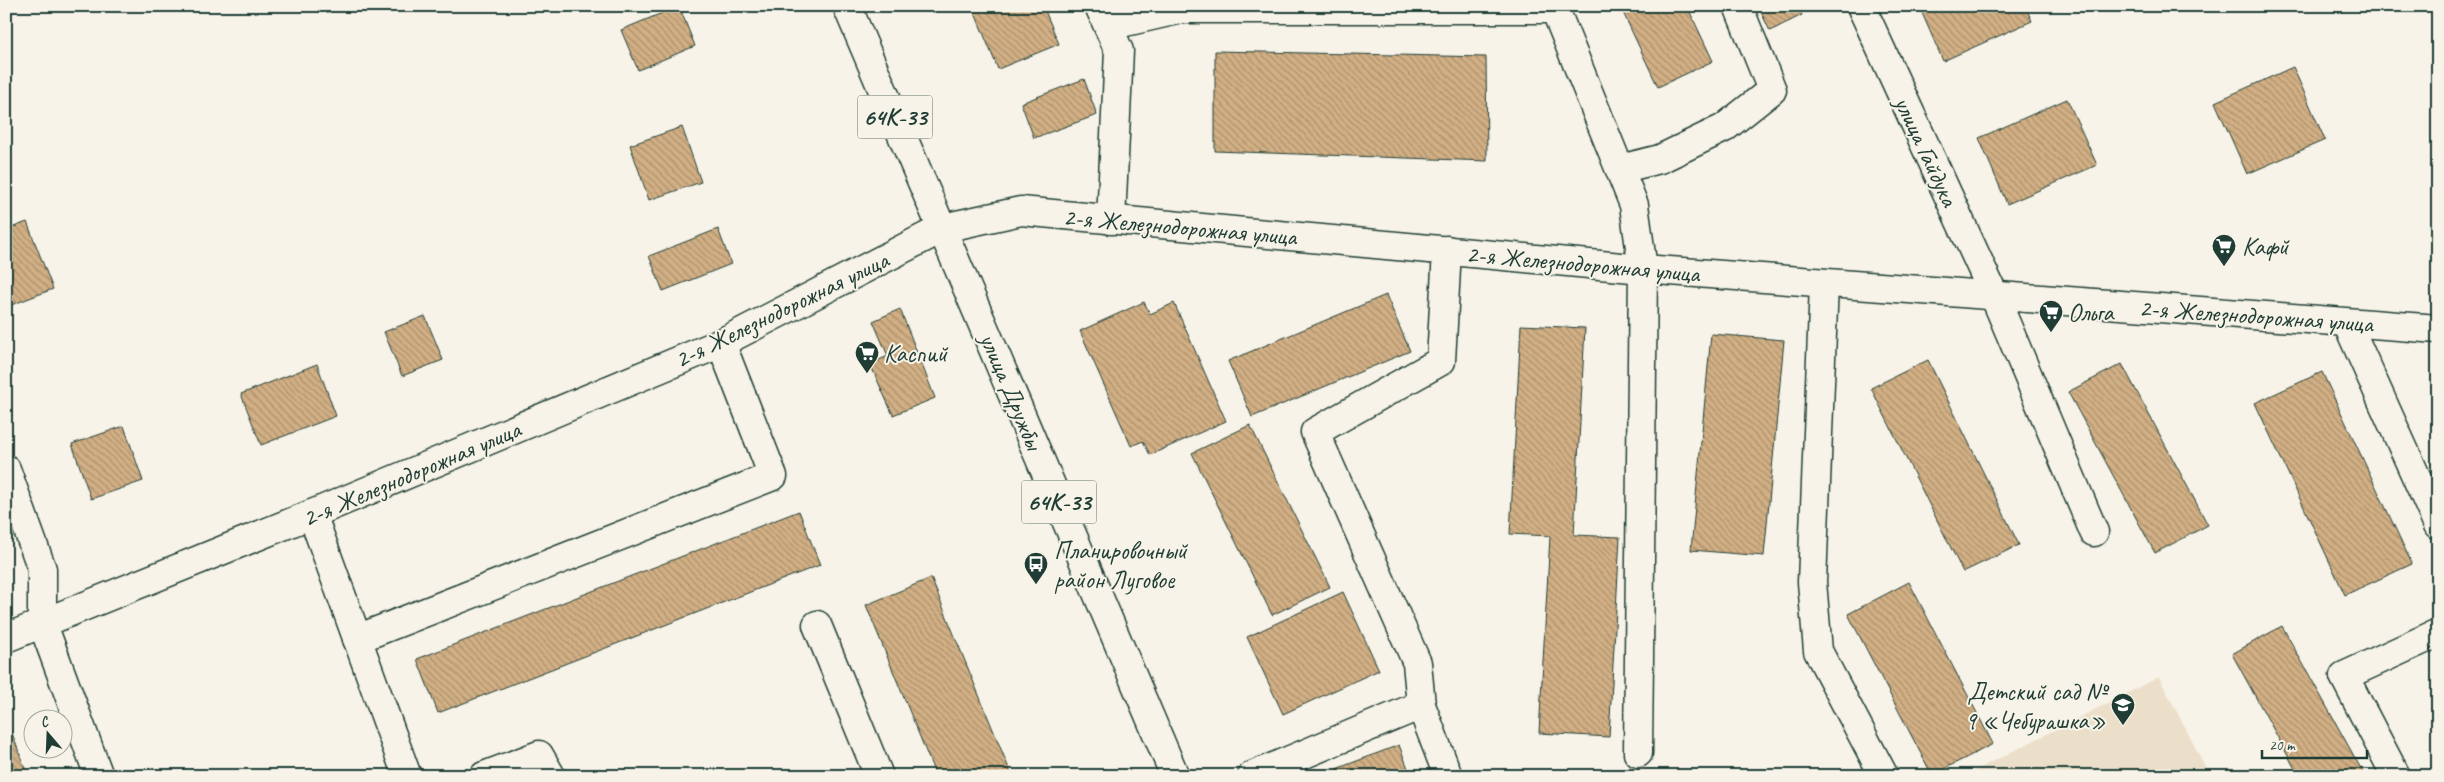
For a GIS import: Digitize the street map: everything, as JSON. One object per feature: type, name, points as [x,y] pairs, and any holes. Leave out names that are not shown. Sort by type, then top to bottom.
[{"type":"street","name":"улица Дружбы","points":[[847,6],[1175,776]]},
{"type":"street","points":[[1620,169],[1660,159],[1724,128],[1772,90],[1738,6]]},
{"type":"street","name":"улица Гайдука","points":[[1861,6],[1994,295],[2094,532]]},
{"type":"street","points":[[1111,220],[1119,51],[1104,16],[1182,9],[1554,8],[1634,205],[1643,269],[1638,753]]},
{"type":"street","name":"2-я Железнодорожная улица","points":[[6,638],[312,514],[721,343],[943,228],[1022,211],[1643,269],[2438,329]]},
{"type":"street","points":[[1447,250],[1442,361],[1315,432],[1417,663],[1421,705],[1448,776]]},
{"type":"street","points":[[1824,284],[1812,582],[1818,650],[1884,776]]},
{"type":"street","points":[[2347,323],[2438,525]]},
{"type":"street","points":[[357,639],[774,476],[721,343]]},
{"type":"street","points":[[6,470],[42,569],[42,622],[100,776]]},
{"type":"street","points":[[312,514],[407,776]]},
{"type":"street","points":[[817,625],[879,776]]},
{"type":"street","points":[[2396,776],[2344,676],[2438,633]]},
{"type":"street","points":[[1252,776],[1421,705]]},
{"type":"street","points":[[484,776],[539,755],[551,776]]},
{"type":"shaded area","name":"Детский сад № 9 «Чебурашка»","points":[[2159,677],[2210,776],[1964,776]]},
{"type":"building","points":[[679,6],[695,46],[638,70],[621,30]]},
{"type":"building","points":[[972,6],[1043,6],[1059,44],[998,69]]},
{"type":"building","points":[[1620,6],[1687,6],[1713,61],[1658,87]]},
{"type":"building","points":[[1758,6],[1798,6],[1802,15],[1770,31]]},
{"type":"building","points":[[1919,6],[2025,6],[2032,21],[1943,61]]},
{"type":"building","points":[[1215,51],[1486,57],[1487,161],[1215,151]]},
{"type":"building","points":[[2293,67],[2325,140],[2247,174],[2215,102]]},
{"type":"building","points":[[1084,79],[1097,115],[1034,138],[1021,103]]},
{"type":"building","points":[[2067,99],[2097,165],[2007,204],[1979,138]]},
{"type":"building","points":[[682,127],[701,182],[649,200],[630,145]]},
{"type":"building","points":[[27,222],[53,289],[6,307],[6,230]]},
{"type":"building","points":[[718,229],[731,264],[663,291],[649,256]]},
{"type":"building","points":[[1386,295],[1410,351],[1252,417],[1228,361]]},
{"type":"building","points":[[1144,302],[1150,314],[1174,303],[1226,421],[1150,455],[1143,441],[1131,446],[1080,331]]},
{"type":"building","points":[[900,309],[935,398],[893,415],[870,364],[888,356],[873,321]]},
{"type":"building","points":[[425,316],[443,360],[402,376],[384,332]]},
{"type":"building","points":[[1521,325],[1585,328],[1574,535],[1620,537],[1609,737],[1539,733],[1550,536],[1510,534]]},
{"type":"building","points":[[1711,334],[1784,340],[1764,556],[1691,550]]},
{"type":"building","points":[[1928,360],[2019,545],[1963,572],[1871,388]]},
{"type":"building","points":[[317,364],[336,416],[261,445],[241,394]]},
{"type":"building","points":[[2122,364],[2208,525],[2155,553],[2068,392]]},
{"type":"building","points":[[2322,372],[2412,564],[2345,595],[2255,403]]},
{"type":"building","points":[[1250,425],[1330,587],[1272,615],[1192,453]]},
{"type":"building","points":[[124,426],[143,481],[91,499],[72,444]]},
{"type":"building","points":[[799,511],[820,565],[438,713],[417,659]]},
{"type":"building","points":[[931,578],[1012,776],[936,776],[866,605]]},
{"type":"building","points":[[1909,582],[1993,744],[1932,775],[1848,614]]},
{"type":"building","points":[[1343,592],[1379,670],[1283,714],[1247,637]]},
{"type":"building","points":[[2282,626],[2365,776],[2299,776],[2232,654]]},
{"type":"building","points":[[6,717],[27,774],[22,776],[6,776]]},
{"type":"building","points":[[1399,745],[1411,776],[1339,776],[1336,769]]},
{"type":"place","name":"Кафй","points":[[2224,267]]},
{"type":"place","name":"Ольга","points":[[2051,333]]},
{"type":"place","name":"Каспий","points":[[867,374]]},
{"type":"place","name":"Планировочный район Луговое","points":[[1036,585]]},
{"type":"place","name":"Детский сад № 9 «Чебурашка»","points":[[2123,726]]}]
